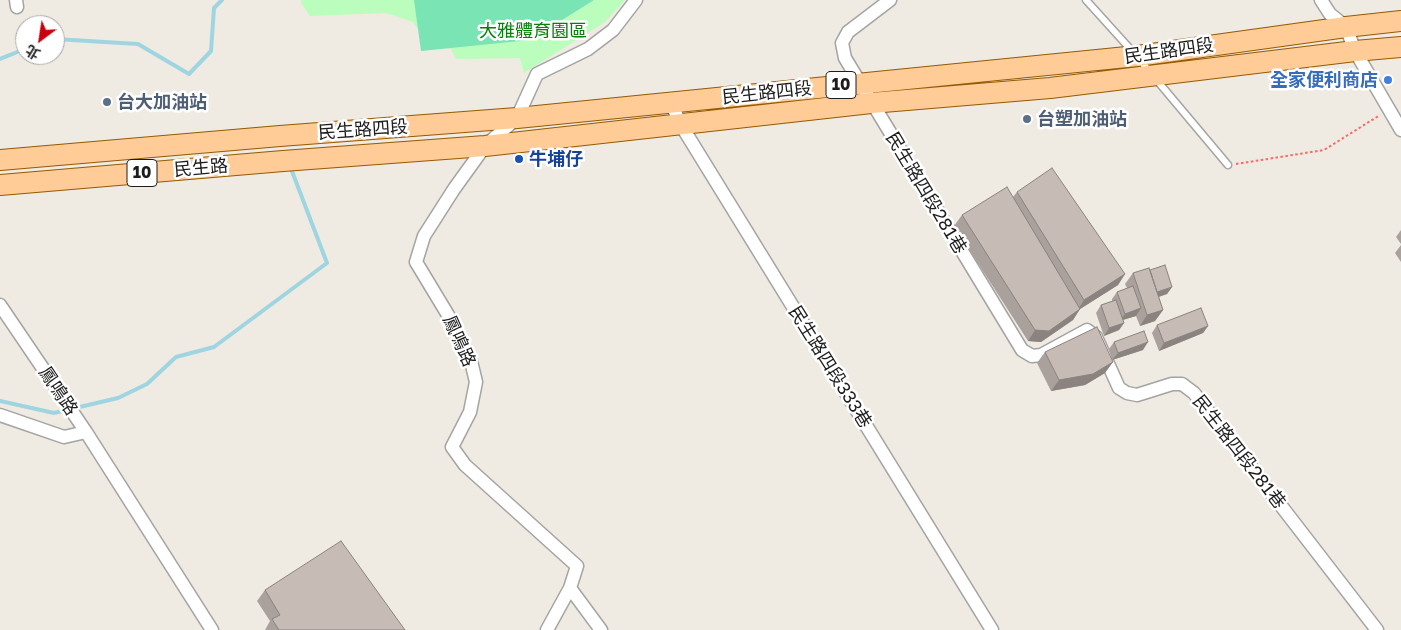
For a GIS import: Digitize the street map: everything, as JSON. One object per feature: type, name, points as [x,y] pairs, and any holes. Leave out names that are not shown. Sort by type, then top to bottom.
[{"type":"main road","name":"民生路四段","points":[[280,136],[517,118],[1137,56],[1401,21]]},
{"type":"main road","name":"民生路四段","points":[[283,161],[485,146],[871,103],[1050,88],[1401,47]]},
{"type":"main road","name":"民生路","points":[[0,160],[280,136]]},
{"type":"main road","name":"民生路","points":[[0,185],[283,161]]},
{"type":"street","points":[[517,118],[537,74],[588,49],[613,30],[636,0]]},
{"type":"street","points":[[871,103],[845,58],[842,43],[848,32],[890,0]]},
{"type":"street","points":[[1321,0],[1330,14],[1346,27],[1355,51],[1401,130]]},
{"type":"street","name":"民生路四段333巷","points":[[670,103],[681,125],[992,630]]},
{"type":"street","name":"民生路四段281巷","points":[[871,103],[1022,350],[1032,356],[1041,355],[1087,330],[1096,337],[1119,388],[1137,395],[1172,384],[1182,384],[1194,394],[1377,630]]},
{"type":"street","name":"鳳鳴路","points":[[517,118],[485,146],[454,189],[424,236],[416,262],[448,315],[470,357],[476,382],[470,412],[452,447],[465,465],[577,566],[570,588],[547,630]]},
{"type":"street","name":"鳳鳴路","points":[[0,305],[86,432],[212,630]]},
{"type":"street","points":[[0,415],[64,437],[86,432]]},
{"type":"street","points":[[570,588],[601,630]]},
{"type":"lane","points":[[1086,0],[1137,56],[1228,165]]},
{"type":"path","points":[[1228,165],[1324,150],[1389,109]]},
{"type":"green space","name":"大雅體育園區","points":[[301,0],[625,0],[605,22],[524,73],[520,58],[456,59],[451,49],[429,44],[413,22],[386,13],[310,16]]},
{"type":"green space","points":[[414,0],[594,0],[530,40],[421,51]]},
{"type":"building","points":[[1052,168],[1125,274],[1084,300],[1017,192]]},
{"type":"building","points":[[1007,187],[1080,309],[1049,331],[1035,330],[962,215]]},
{"type":"building","points":[[1165,265],[1172,287],[1157,292],[1150,270]]},
{"type":"building","points":[[1149,268],[1163,310],[1147,315],[1133,273]]},
{"type":"building","points":[[1133,286],[1141,308],[1125,314],[1117,292]]},
{"type":"building","points":[[1116,300],[1124,323],[1109,328],[1101,305]]},
{"type":"building","points":[[1201,308],[1208,326],[1164,343],[1157,325]]},
{"type":"building","points":[[1097,327],[1113,362],[1093,374],[1059,380],[1045,352]]},
{"type":"building","points":[[1144,331],[1148,342],[1118,353],[1114,342]]},
{"type":"building","points":[[341,541],[405,630],[279,630],[272,619],[280,615],[265,590]]},
{"type":"waterway","points":[[65,40],[138,44],[189,74],[211,51],[214,8],[222,0]]},
{"type":"waterway","points":[[0,59],[15,53]]},
{"type":"waterway","points":[[0,401],[54,413],[118,398],[147,384],[176,357],[214,347],[327,263],[290,166]]},
{"type":"place","name":"全家便利商店","points":[[1388,80]]},
{"type":"place","name":"台大加油站","points":[[107,102]]},
{"type":"place","name":"台塑加油站","points":[[1027,119]]},
{"type":"place","name":"牛埔仔","points":[[519,159]]}]
